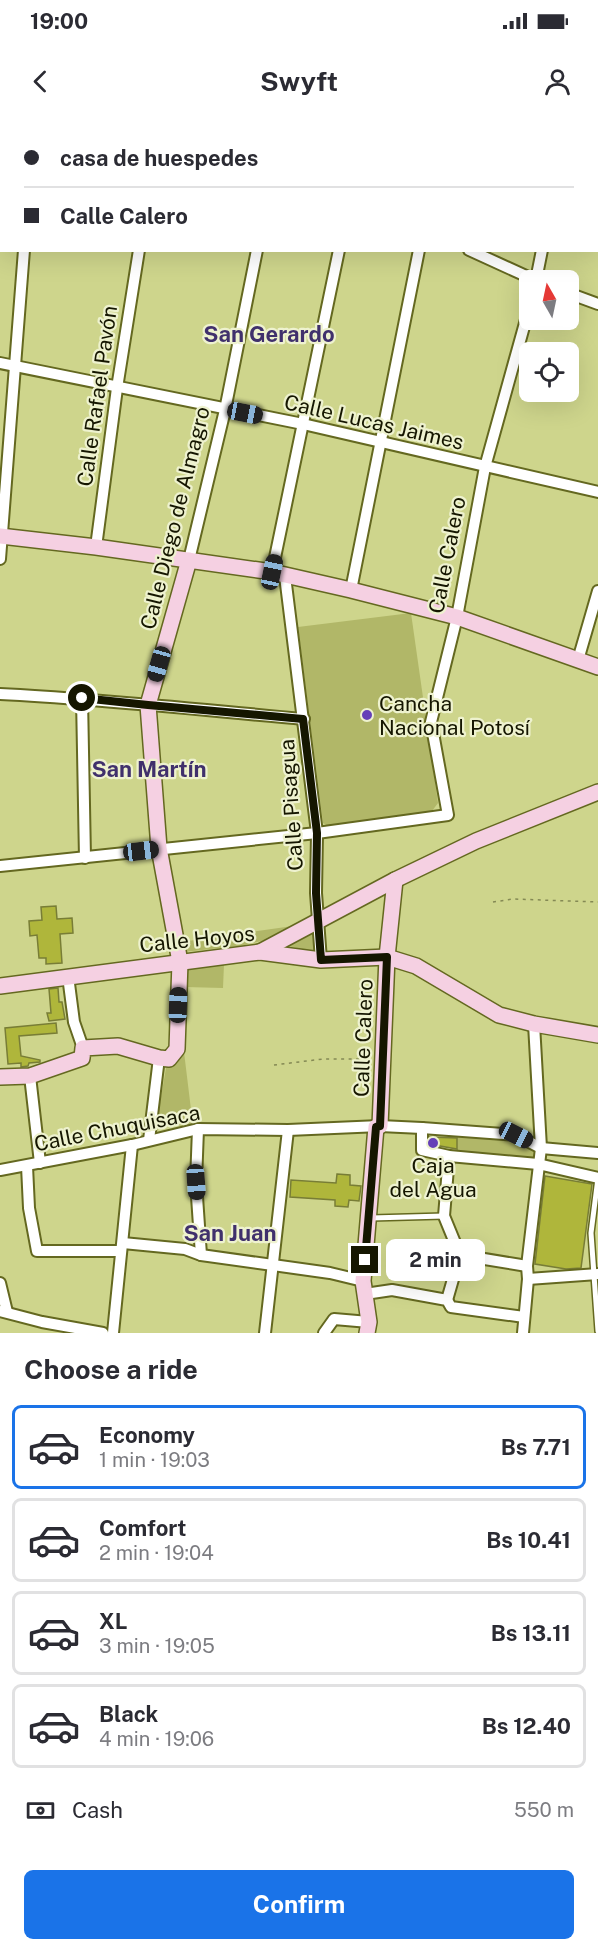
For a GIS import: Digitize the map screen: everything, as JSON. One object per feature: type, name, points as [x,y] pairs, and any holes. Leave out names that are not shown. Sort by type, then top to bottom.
[{"type":"main road","points":[[1,536],[189,560],[278,574],[351,590],[457,617],[598,667]]},
{"type":"main road","name":"Calle Diego de Almagro","points":[[159,1058],[169,1059],[177,1049],[180,962],[159,848],[148,705],[189,560]]},
{"type":"main road","points":[[260,952],[395,880],[476,841],[598,792]]},
{"type":"main road","name":"Calle Calero","points":[[368,1328],[364,1287],[368,1218],[378,1127],[387,957],[395,880]]},
{"type":"main road","name":"Calle Hoyos","points":[[0,986],[260,952],[321,960],[387,957],[416,966],[499,1015],[534,1024],[598,1035]]},
{"type":"main road","points":[[0,1077],[30,1076],[82,1058],[83,1048],[118,1046],[159,1058]]},
{"type":"street","points":[[0,559],[24,252]]},
{"type":"street","name":"Calle Rafael Pavón","points":[[96,547],[117,388],[139,252]]},
{"type":"street","name":"Calle Diego de Almagro","points":[[189,560],[225,410],[257,252]]},
{"type":"street","name":"Calle Pisagua","points":[[321,960],[316,893],[317,833],[303,719],[278,574],[303,424],[339,252]]},
{"type":"street","points":[[351,590],[419,252]]},
{"type":"street","points":[[474,252],[519,273]]},
{"type":"street","points":[[538,270],[542,252]]},
{"type":"street","points":[[579,297],[598,304]]},
{"type":"street","name":"Calle Calero","points":[[317,833],[448,815],[431,722],[457,617],[485,467],[523,330]]},
{"type":"street","name":"Calle Lucas Jaimes","points":[[0,363],[303,424],[598,492]]},
{"type":"street","points":[[578,660],[598,591]]},
{"type":"street","points":[[0,694],[82,698],[303,719]]},
{"type":"street","points":[[82,698],[86,858]]},
{"type":"street","points":[[0,866],[317,833]]},
{"type":"street","points":[[68,976],[74,1022],[83,1048]]},
{"type":"street","points":[[523,1333],[527,1266],[541,1148],[534,1024]]},
{"type":"street","points":[[149,1140],[159,1058]]},
{"type":"street","points":[[30,1076],[40,1163]]},
{"type":"street","points":[[422,1128],[422,1150],[449,1156],[538,1164],[598,1178]]},
{"type":"street","name":"Calle Chuquisaca","points":[[0,1170],[132,1145],[198,1129],[422,1128],[516,1135],[541,1148],[598,1153]]},
{"type":"street","points":[[198,1129],[196,1182],[201,1255]]},
{"type":"street","points":[[265,1333],[288,1130]]},
{"type":"street","points":[[113,1333],[132,1145]]},
{"type":"street","points":[[447,1300],[460,1255],[444,1216],[449,1156]]},
{"type":"street","points":[[27,1166],[29,1208],[37,1251],[122,1247],[185,1249],[201,1255],[330,1273],[364,1287],[447,1300],[452,1307],[524,1317]]},
{"type":"street","points":[[460,1255],[527,1266]]},
{"type":"street","points":[[528,1279],[596,1274]]},
{"type":"street","points":[[0,1283],[4,1312],[43,1327],[103,1333]]},
{"type":"street","points":[[324,1333],[334,1319],[368,1328]]},
{"type":"lane","points":[[598,1178],[591,1233],[596,1274],[598,1331]]},
{"type":"lane","points":[[368,1218],[444,1216]]},
{"type":"path","points":[[493,902],[513,899],[598,902]]},
{"type":"path","points":[[273,1065],[323,1059],[383,1059]]},
{"type":"green space","name":"Cancha Nacional Potosí","points":[[411,613],[438,803],[432,811],[328,826],[323,823],[298,627]]},
{"type":"green space","points":[[300,925],[274,938],[240,946],[183,952],[181,942]]},
{"type":"green space","points":[[312,933],[314,952],[284,945]]},
{"type":"green space","points":[[224,964],[223,988],[185,987],[186,968]]},
{"type":"green space","points":[[184,1052],[193,1126],[159,1124],[157,1120],[166,1068],[177,1063]]},
{"type":"green space","points":[[457,1135],[514,1140],[531,1148],[534,1153],[533,1157],[530,1160],[457,1151]]},
{"type":"building","points":[[56,906],[57,919],[72,918],[73,933],[60,934],[62,963],[46,964],[46,958],[39,958],[37,935],[30,936],[29,921],[42,920],[41,907]]},
{"type":"building","points":[[58,988],[59,1002],[62,1002],[65,1019],[49,1021],[47,1013],[51,1013],[49,989]]},
{"type":"building","points":[[56,1023],[57,1033],[19,1036],[21,1056],[40,1060],[40,1062],[29,1063],[28,1066],[21,1067],[21,1063],[8,1064],[5,1028]]},
{"type":"building","points":[[429,1137],[457,1138],[457,1149],[429,1144]]},
{"type":"building","points":[[337,1174],[350,1175],[350,1185],[361,1186],[359,1201],[349,1200],[348,1207],[335,1206],[335,1200],[290,1197],[291,1180],[336,1183]]},
{"type":"building","points":[[545,1176],[592,1184],[581,1268],[566,1269],[535,1264]]},
{"type":"place","name":"Cancha Nacional Potosí","points":[[367,715]]},
{"type":"place","name":"Caja del Agua","points":[[433,1143]]},
{"type":"district","name":"San Gerardo","points":[[269,334]]},
{"type":"district","name":"San Martín","points":[[149,769]]},
{"type":"district","name":"San Juan","points":[[230,1233]]},
{"type":"route","points":[[82,698],[303,719],[317,833],[316,893],[321,960],[387,957],[380,1126],[376,1127],[365,1260]]}]
